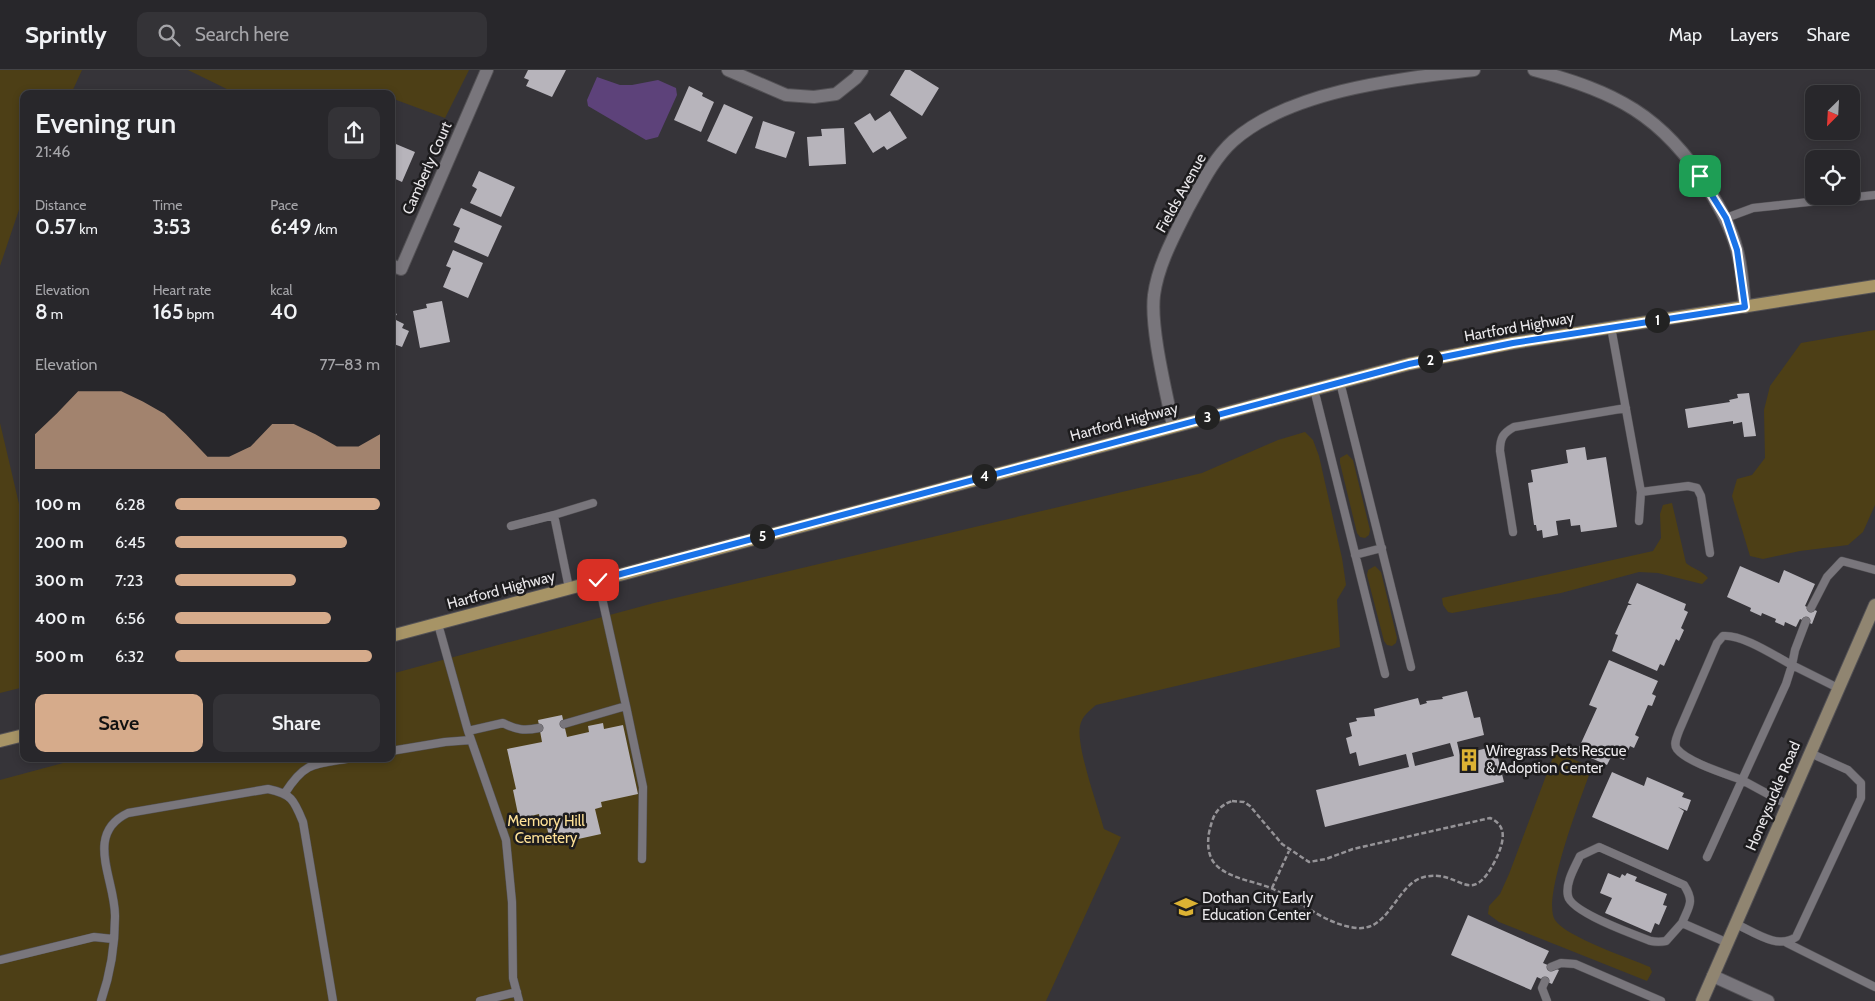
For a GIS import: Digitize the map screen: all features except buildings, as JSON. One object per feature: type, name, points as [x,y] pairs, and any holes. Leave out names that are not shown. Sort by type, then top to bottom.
[{"type":"main road","name":"Hartford Highway","points":[[395,635],[1409,364],[1503,345],[1875,286]]},
{"type":"main road","name":"Honeysuckle Road","points":[[1702,1001],[1875,605]]},
{"type":"main road","points":[[0,741],[20,736]]},
{"type":"street","name":"Camberly Court","points":[[395,267],[401,269],[487,70]]},
{"type":"street","points":[[728,70],[786,95],[814,97],[836,94],[856,78],[862,70]]},
{"type":"street","name":"Fields Avenue","points":[[1173,426],[1154,320],[1154,295],[1158,275],[1173,237],[1203,182],[1232,142],[1252,126],[1277,112],[1305,102],[1385,82],[1474,70]]},
{"type":"street","points":[[1534,70],[1568,79],[1617,99],[1650,119],[1677,144],[1700,176],[1726,218],[1737,250],[1745,307]]},
{"type":"street","points":[[1713,976],[1768,1001]]},
{"type":"lane","points":[[1726,218],[1753,208],[1875,195]]},
{"type":"lane","points":[[1611,327],[1641,492],[1639,521]]},
{"type":"lane","points":[[1340,382],[1411,667]]},
{"type":"lane","points":[[1314,389],[1385,674]]},
{"type":"lane","points":[[1513,532],[1500,451],[1500,442],[1505,431],[1514,427],[1626,408]]},
{"type":"lane","points":[[1641,492],[1688,486],[1697,488],[1701,496],[1710,553]]},
{"type":"lane","points":[[511,526],[594,503]]},
{"type":"lane","points":[[554,514],[569,588]]},
{"type":"lane","points":[[1355,555],[1382,548]]},
{"type":"lane","points":[[1811,608],[1827,576],[1842,561],[1875,570]]},
{"type":"lane","points":[[598,580],[643,787],[642,859]]},
{"type":"lane","points":[[1707,857],[1786,684],[1795,650],[1806,621]]},
{"type":"lane","points":[[438,624],[468,731],[506,840],[512,902],[513,978],[519,1001]]},
{"type":"lane","points":[[1788,804],[1742,780],[1686,756],[1677,749],[1675,743],[1717,643],[1723,636],[1730,635],[1838,688]]},
{"type":"lane","points":[[564,724],[626,706]]},
{"type":"lane","points":[[468,731],[503,723],[514,729],[527,731],[540,728]]},
{"type":"lane","points":[[395,750],[445,742],[471,740]]},
{"type":"lane","points":[[1788,943],[1796,937],[1861,798],[1860,783],[1848,770],[1810,753]]},
{"type":"lane","points":[[286,793],[297,774],[317,764],[329,762]]},
{"type":"lane","points":[[101,1001],[109,978],[115,916],[104,842],[107,829],[115,819],[128,813],[268,789],[286,793],[297,806],[303,822],[333,1001]]},
{"type":"lane","points":[[1600,847],[1684,885],[1691,896],[1691,902],[1682,923],[1666,941],[1653,942],[1585,913],[1574,906],[1568,897],[1568,885],[1580,856],[1600,847]]},
{"type":"lane","points":[[1682,923],[1728,943]]},
{"type":"lane","points":[[1736,924],[1779,943],[1788,943],[1875,987]]},
{"type":"lane","points":[[0,960],[94,937],[113,939]]},
{"type":"lane","points":[[1551,967],[1561,963],[1575,964],[1661,1001]]},
{"type":"lane","points":[[1545,981],[1542,988],[1546,1001]]},
{"type":"lane","points":[[480,1001],[516,992]]},
{"type":"path","points":[[1232,801],[1244,802],[1255,811],[1290,850],[1304,860],[1315,862],[1353,849],[1490,818],[1499,824],[1504,836],[1503,844],[1489,874],[1479,884],[1469,885],[1440,876],[1419,878],[1405,888],[1386,914],[1366,927],[1358,928],[1331,920],[1272,888],[1245,880],[1216,865],[1208,846],[1214,814],[1225,804],[1232,801]]},
{"type":"path","points":[[1272,888],[1290,850]]},
{"type":"green space","points":[[0,70],[82,70],[73,90],[20,90],[20,207],[0,266]]},
{"type":"green space","points":[[188,70],[469,70],[445,118],[395,99],[395,90],[229,90]]},
{"type":"green space","points":[[1875,330],[1875,505],[1863,532],[1848,545],[1800,551],[1763,559],[1750,556],[1732,496],[1737,479],[1752,475],[1765,458],[1764,410],[1770,386],[1801,343]]},
{"type":"green space","points":[[0,423],[20,508],[20,688],[0,693]]},
{"type":"green space","name":"Memory Hill Cemetery","points":[[1305,432],[1313,440],[1319,456],[1342,558],[1346,585],[1337,600],[1340,647],[1096,705],[1086,714],[1081,722],[1080,736],[1088,777],[1104,829],[1121,837],[1046,1001],[0,1001],[0,780],[67,762],[395,762],[395,673],[654,603],[1202,473],[1278,440]]},
{"type":"green space","points":[[1347,454],[1353,460],[1370,530],[1369,535],[1365,538],[1360,537],[1357,533],[1340,463],[1340,458]]},
{"type":"green space","points":[[1672,503],[1686,563],[1708,578],[1702,584],[1658,573],[1639,572],[1561,593],[1452,613],[1448,612],[1443,605],[1442,598],[1653,551],[1661,538],[1660,514],[1663,505]]},
{"type":"green space","points":[[1375,566],[1381,572],[1397,638],[1396,643],[1392,646],[1387,645],[1384,641],[1367,575],[1368,570]]},
{"type":"green space","points":[[1555,752],[1592,767],[1558,869],[1552,909],[1555,920],[1561,927],[1584,940],[1650,967],[1652,972],[1647,981],[1499,922],[1488,914],[1489,906],[1500,894],[1509,874]]},
{"type":"shaded area","points":[[597,77],[620,85],[632,85],[658,80],[676,88],[677,95],[658,137],[646,140],[588,106],[587,100]]},
{"type":"place","name":"Wiregrass Pets Rescue & Adoption Center","points":[[1469,760]]},
{"type":"place","name":"Dothan City Early Education Center","points":[[1186,907]]},
{"type":"route","points":[[598,580],[1409,364],[1513,343],[1745,307],[1737,250],[1726,218],[1700,176]]}]
